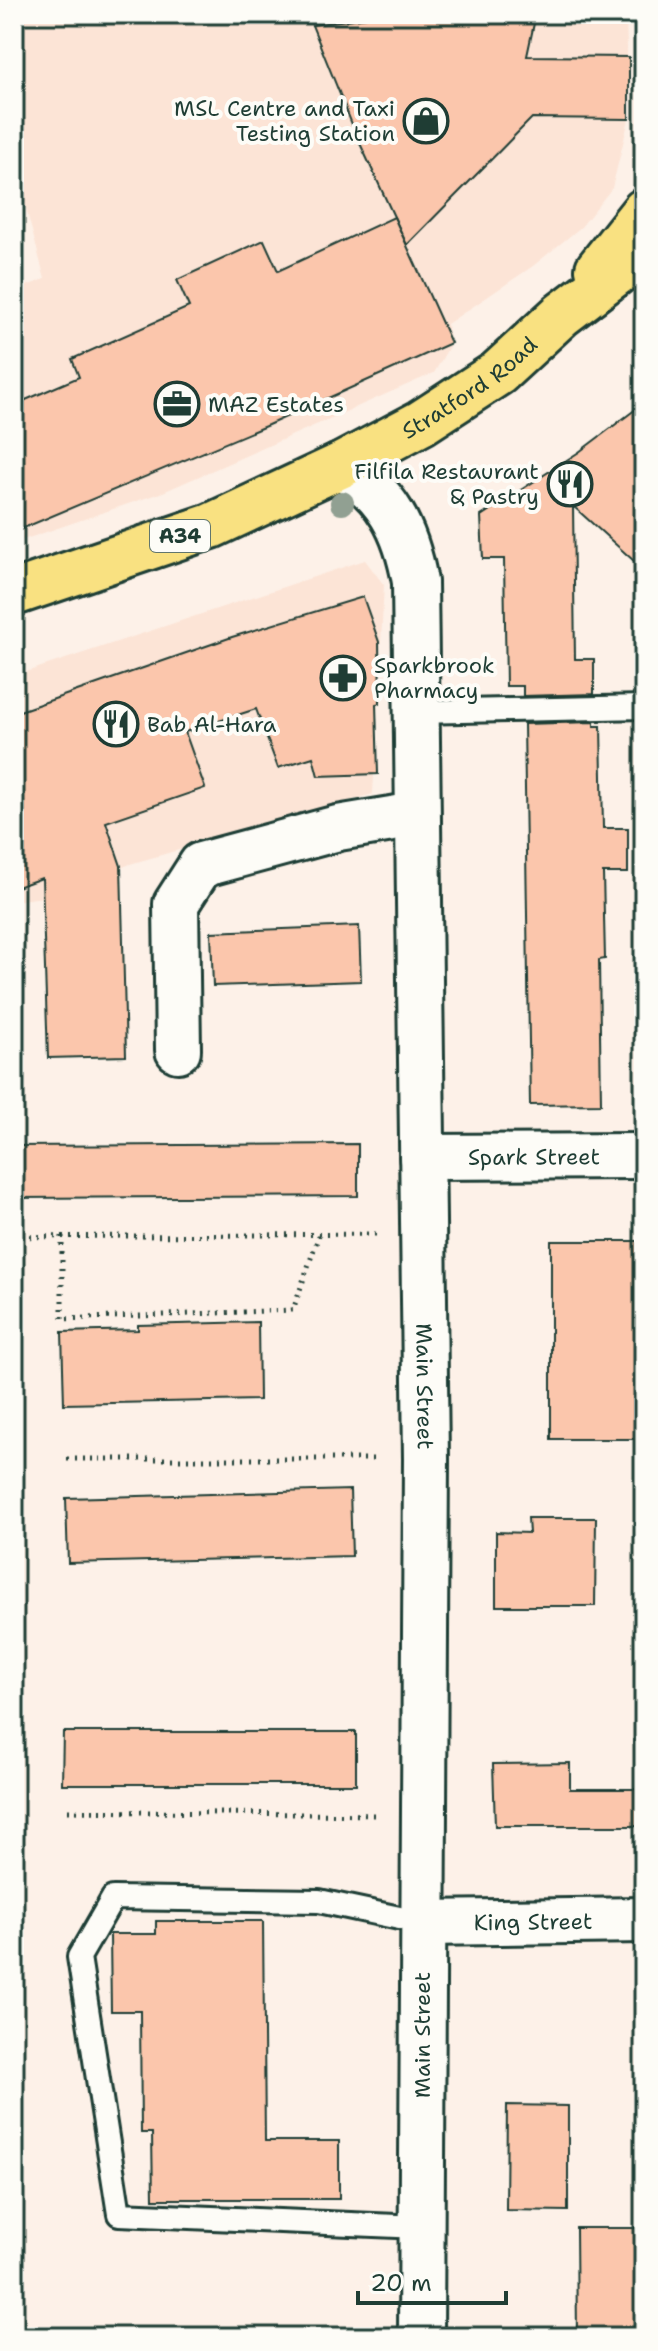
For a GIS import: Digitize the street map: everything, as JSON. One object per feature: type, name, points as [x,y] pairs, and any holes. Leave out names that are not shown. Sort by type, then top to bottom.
[{"type":"highway","name":"Stratford Road","points":[[561,315],[644,211]]},
{"type":"highway","name":"Stratford Road","points":[[14,593],[211,526],[340,466],[421,423],[498,373],[561,315],[644,252]]},
{"type":"street","name":"Main Street","points":[[340,466],[366,480],[390,510],[410,552],[415,582],[426,1459],[421,2337]]},
{"type":"street","points":[[178,1050],[176,904],[201,865],[338,828],[416,815]]},
{"type":"street","name":"Spark Street","points":[[422,1157],[644,1156]]},
{"type":"street","name":"King Street","points":[[423,1923],[644,1920]]},
{"type":"lane","points":[[416,712],[644,707]]},
{"type":"lane","points":[[421,2227],[119,2214],[79,1957],[113,1898],[319,1901],[423,1923]]},
{"type":"path","points":[[14,1237],[421,1232]]},
{"type":"path","points":[[62,1236],[62,1319],[293,1310],[319,1235]]},
{"type":"path","points":[[67,1459],[426,1459]]},
{"type":"path","points":[[68,1811],[423,1815]]},
{"type":"shaded area","points":[[14,14],[626,14],[629,119],[612,188],[581,227],[533,266],[447,324],[451,343],[434,373],[163,492],[14,543],[14,291],[45,279],[14,164]]},
{"type":"shaded area","points":[[365,560],[384,585],[373,794],[130,864],[58,895],[14,901],[14,676]]},
{"type":"building","name":"MSL Centre and Taxi Testing Station","points":[[388,14],[536,14],[527,56],[629,57],[629,119],[532,118],[407,245],[358,139],[312,25]]},
{"type":"building","points":[[394,217],[451,343],[268,425],[14,532],[14,405],[79,377],[72,359],[189,307],[177,280],[264,240],[278,271]]},
{"type":"building","points":[[644,403],[644,570],[573,506],[575,659],[594,659],[594,694],[523,696],[523,686],[506,686],[504,559],[483,559],[481,516],[579,452]]},
{"type":"building","points":[[363,597],[379,642],[380,703],[376,704],[378,774],[318,776],[313,757],[278,768],[256,709],[185,732],[205,788],[106,822],[121,866],[126,1056],[48,1058],[42,878],[14,888],[14,713],[232,637]]},
{"type":"building","points":[[594,722],[594,726],[601,726],[603,828],[628,828],[628,873],[603,873],[605,959],[599,960],[601,1104],[530,1105],[524,724]]},
{"type":"building","points":[[359,926],[361,981],[213,986],[211,932]]},
{"type":"building","points":[[358,1144],[358,1196],[14,1198],[14,1146]]},
{"type":"building","points":[[551,1241],[644,1241],[644,1439],[551,1439]]},
{"type":"building","points":[[258,1322],[259,1400],[64,1404],[62,1332],[138,1330],[138,1325]]},
{"type":"building","points":[[350,1490],[352,1556],[68,1563],[66,1498]]},
{"type":"building","points":[[528,1518],[596,1518],[595,1606],[496,1606],[496,1532],[529,1533]]},
{"type":"building","points":[[63,1732],[356,1732],[356,1784],[62,1784]]},
{"type":"building","points":[[570,1763],[570,1789],[644,1789],[644,1826],[495,1826],[493,1764]]},
{"type":"building","points":[[156,1921],[263,1921],[265,2141],[339,2141],[339,2199],[153,2199],[152,2133],[141,2133],[140,2011],[111,2011],[110,1934],[156,1934]]},
{"type":"building","points":[[507,2105],[568,2106],[568,2211],[506,2210]]},
{"type":"building","points":[[576,2228],[644,2228],[644,2337],[577,2337]]},
{"type":"place","name":"MSL Centre and Taxi Testing Station","points":[[426,121]]},
{"type":"place","name":"MAZ Estates","points":[[177,404]]},
{"type":"place","name":"Filfila Restaurant & Pastry","points":[[570,484]]},
{"type":"place","name":"Sparkbrook Pharmacy","points":[[343,678]]},
{"type":"place","name":"Bab Al-Hara","points":[[116,724]]}]
